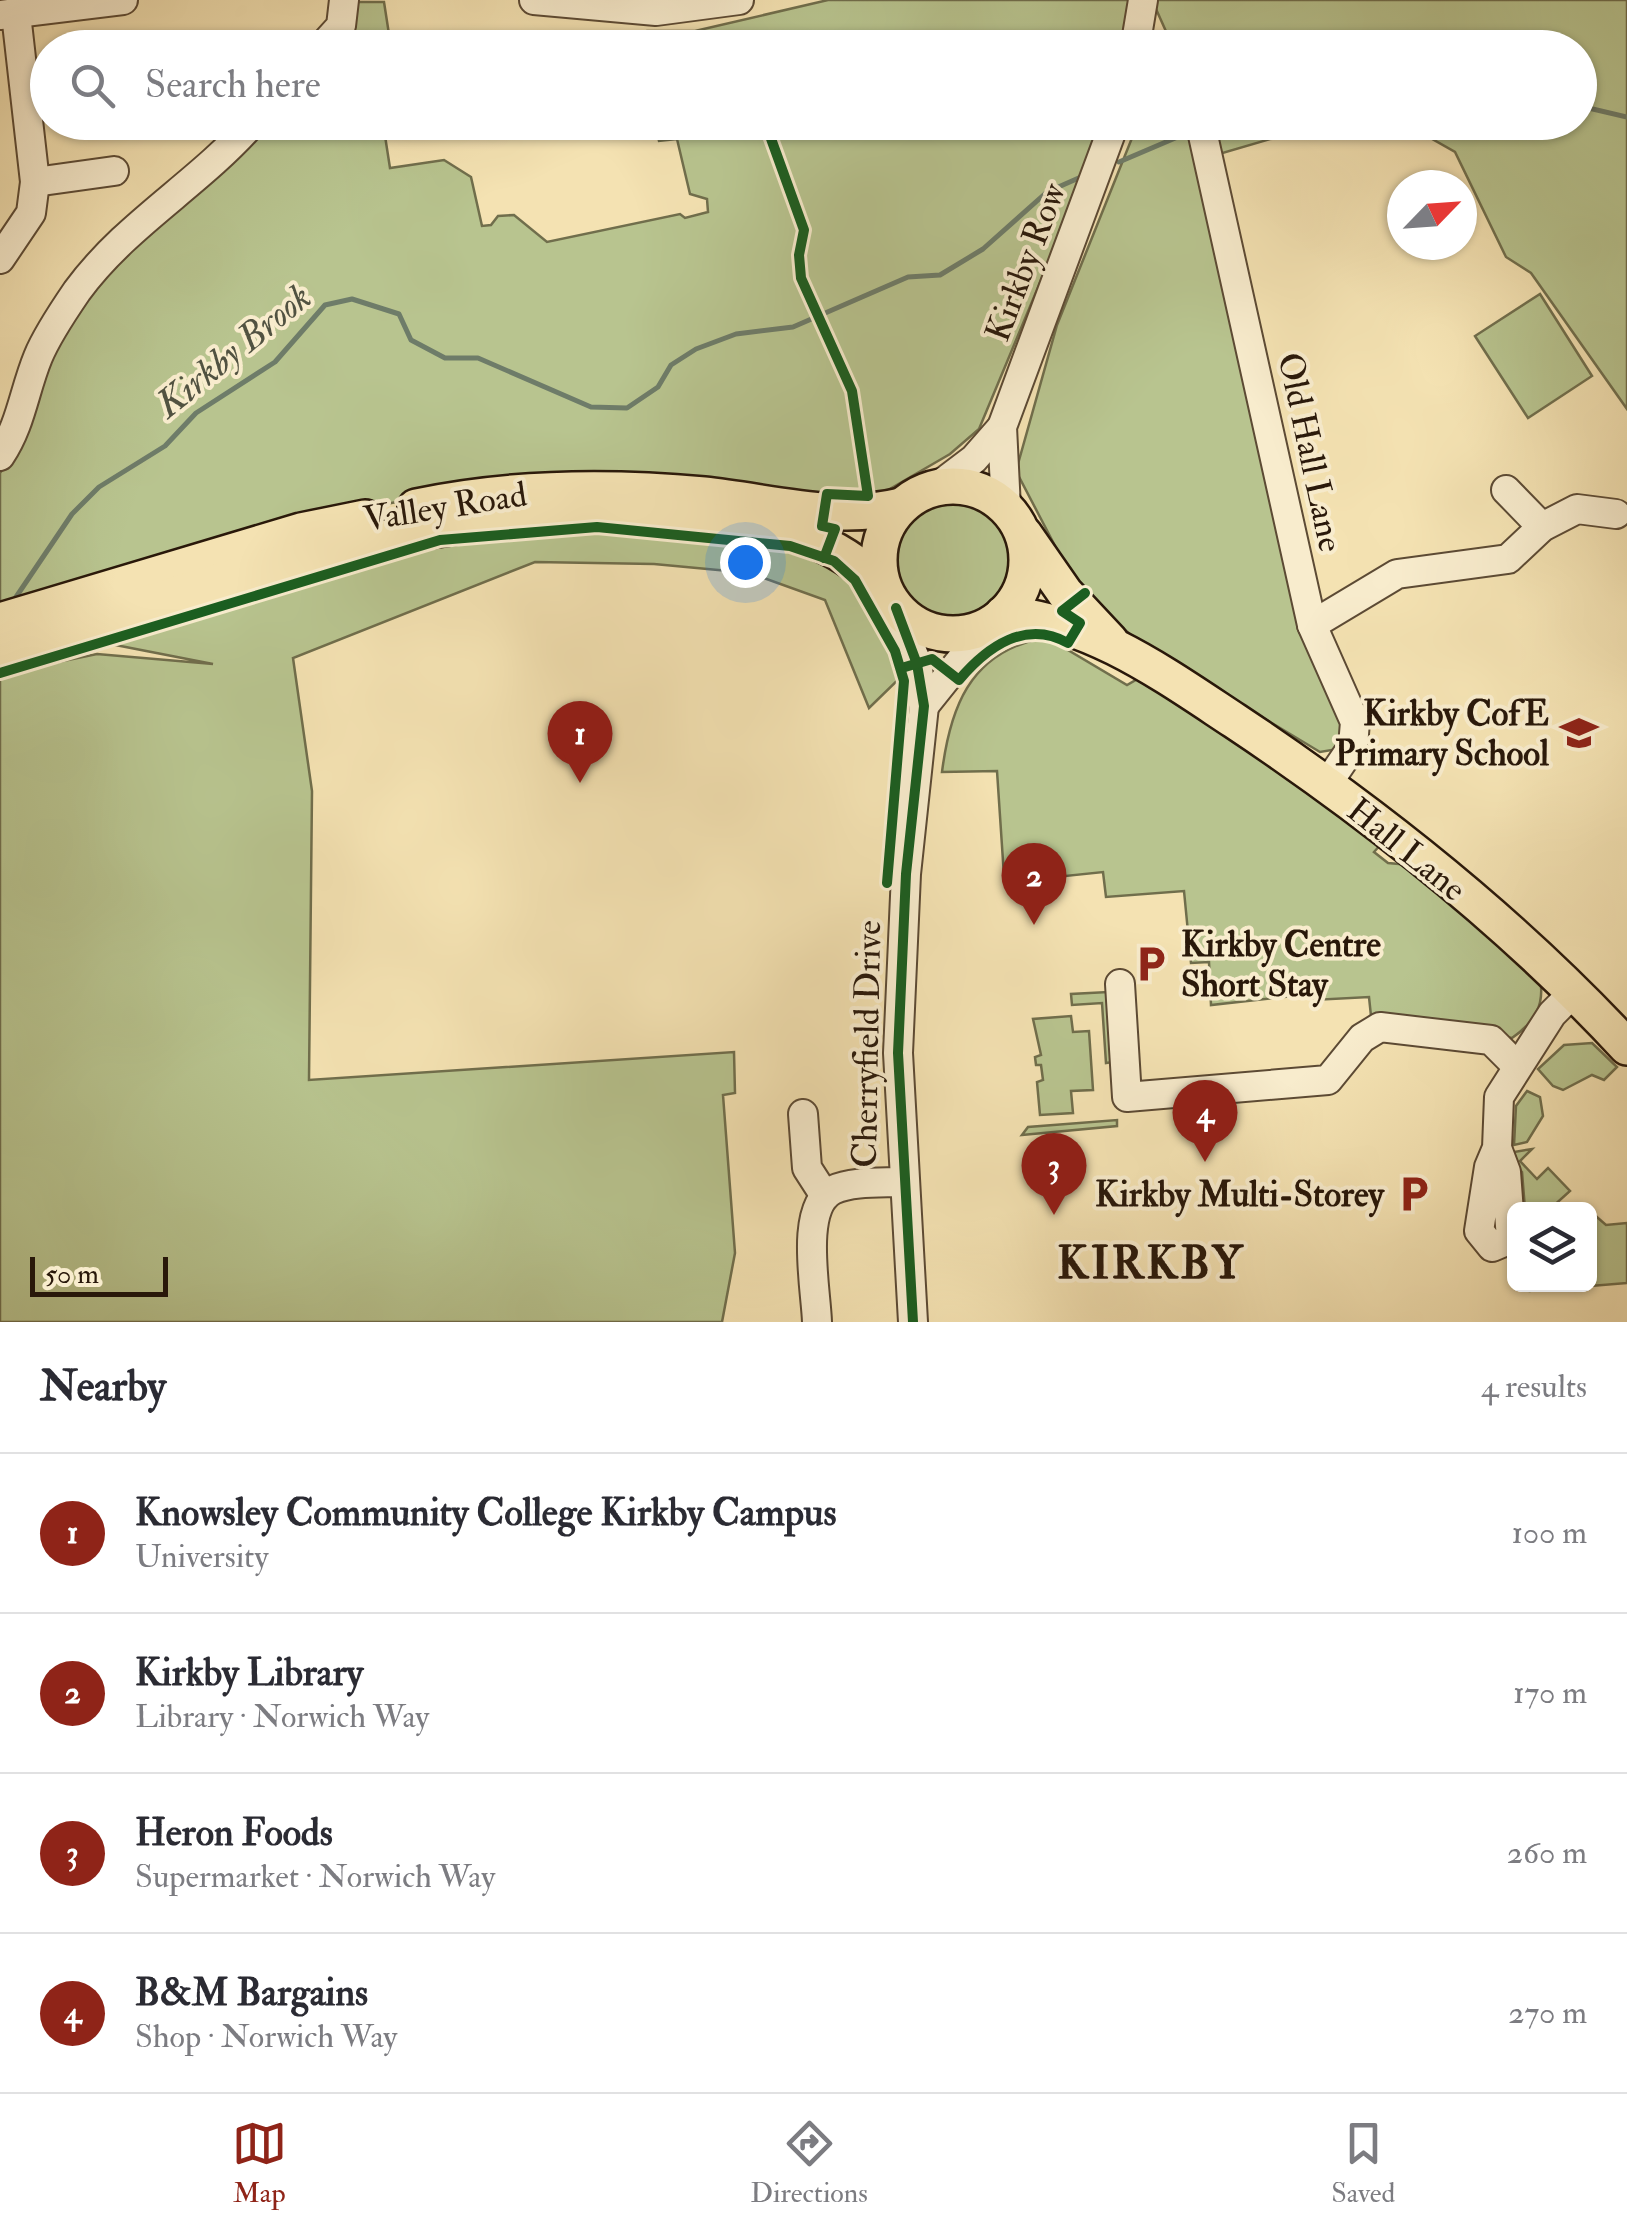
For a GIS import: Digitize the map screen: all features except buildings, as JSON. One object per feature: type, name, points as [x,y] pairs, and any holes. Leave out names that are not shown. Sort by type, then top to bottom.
[{"type":"main road","points":[[962,486],[986,493],[1012,517],[1027,563],[1016,600],[996,620],[965,634],[939,634],[915,624],[889,598],[880,544],[901,506],[937,487],[962,486]]},
{"type":"main road","name":"Valley Road","points":[[3,642],[42,606],[301,531],[508,493],[661,491],[850,515],[901,506]]},
{"type":"main road","name":"Valley Road","points":[[3,642],[337,548],[443,526],[526,518],[675,516],[792,534],[839,549],[889,598]]},
{"type":"main road","name":"Hall Lane","points":[[1012,517],[1066,593],[1114,646]]},
{"type":"main road","name":"Hall Lane","points":[[996,620],[1044,619],[1114,646],[1327,784],[1421,856],[1575,991],[1627,1047]]},
{"type":"street","points":[[0,255],[31,213],[35,182],[8,15],[123,0]]},
{"type":"street","points":[[337,30],[344,0]]},
{"type":"street","points":[[534,0],[656,11],[739,0]]},
{"type":"street","points":[[1142,30],[1143,0]]},
{"type":"street","points":[[0,456],[15,434],[39,355],[78,290],[138,223],[204,172],[235,140]]},
{"type":"street","name":"Kirkby Row","points":[[937,487],[974,458],[1002,427],[1108,140]]},
{"type":"street","name":"Old Hall Lane","points":[[1205,140],[1281,501],[1312,625],[1351,710],[1357,734],[1327,784]]},
{"type":"street","points":[[35,182],[100,179]]},
{"type":"street","name":"Kirkby Row","points":[[1002,427],[1012,517]]},
{"type":"street","points":[[1506,490],[1542,527]]},
{"type":"street","points":[[1312,625],[1397,574],[1508,560],[1578,498],[1616,514]]},
{"type":"street","name":"Cherryfield Drive","points":[[889,598],[917,664],[924,706],[906,874],[900,1001],[902,1182],[912,1322]]},
{"type":"street","points":[[924,706],[996,620]]},
{"type":"street","points":[[1120,984],[1127,1097],[1328,1080],[1362,1038],[1380,1027],[1491,1040],[1517,1066]]},
{"type":"street","points":[[1498,1148],[1499,1097],[1552,1014],[1575,991]]},
{"type":"street","points":[[802,1114],[807,1168],[824,1196]]},
{"type":"street","points":[[818,1322],[812,1222],[824,1196],[846,1186],[902,1182]]},
{"type":"green space","points":[[828,0],[1132,0],[1124,30],[699,30]]},
{"type":"green space","points":[[1152,0],[1627,0],[1627,409],[1531,273],[1506,257],[1477,197],[1477,170],[1464,170],[1455,152],[1434,140],[1597,140],[1597,30],[1165,30]]},
{"type":"green space","points":[[353,2],[384,2],[388,30],[344,30]]},
{"type":"green space","points":[[246,140],[386,140],[390,168],[444,160],[471,177],[482,226],[491,225],[498,216],[514,215],[547,242],[680,214],[685,218],[708,212],[707,199],[690,194],[677,140],[1097,140],[979,429],[950,454],[876,497],[445,493],[370,507],[0,611],[0,473],[16,451],[58,342],[117,257]]},
{"type":"green space","points":[[1131,140],[1196,140],[1351,729],[1344,748],[1320,752],[1144,646],[1078,590],[1016,471],[1057,325]]},
{"type":"green space","points":[[1204,140],[1267,140],[1209,157]]},
{"type":"green space","points":[[1540,294],[1592,376],[1528,418],[1475,336]]},
{"type":"green space","points":[[954,501],[977,506],[996,519],[1009,538],[1014,561],[1009,584],[996,603],[977,616],[954,621],[931,616],[912,603],[899,584],[894,561],[899,538],[912,519],[931,506]]},
{"type":"green space","points":[[597,531],[789,551],[867,579],[903,675],[869,708],[825,600],[750,573],[654,564],[535,562],[293,658],[312,791],[309,1080],[734,1052],[735,1093],[723,1095],[735,1253],[722,1322],[0,1322],[0,674],[97,654],[213,664],[100,642],[124,639],[267,593],[441,545]]},
{"type":"green space","points":[[1038,639],[1051,640],[1127,685],[1141,677],[1382,843],[1374,852],[1388,863],[1410,865],[1540,978],[1539,1005],[1527,1026],[1512,1038],[1371,1016],[1369,997],[1313,1000],[1312,994],[1211,1005],[1209,962],[1191,963],[1184,891],[1106,897],[1103,872],[1037,879],[1035,872],[1004,876],[997,771],[942,772],[951,727],[967,688],[995,658]]},
{"type":"green space","points":[[1108,992],[1113,1062],[1106,1063],[1102,1003],[1072,1005],[1071,994]]},
{"type":"green space","points":[[1071,1016],[1073,1032],[1089,1031],[1093,1090],[1071,1091],[1073,1113],[1040,1115],[1037,1082],[1043,1080],[1041,1065],[1036,1065],[1035,1057],[1041,1055],[1033,1019]]},
{"type":"green space","points":[[1592,1043],[1617,1067],[1604,1080],[1592,1075],[1563,1090],[1553,1086],[1538,1069],[1564,1045]]},
{"type":"green space","points":[[1527,1091],[1540,1097],[1543,1116],[1527,1142],[1514,1145],[1516,1106]]},
{"type":"green space","points":[[1117,1120],[1117,1126],[1022,1135],[1028,1127]]},
{"type":"green space","points":[[1532,1149],[1520,1161],[1537,1179],[1548,1168],[1570,1191],[1558,1202],[1524,1202],[1522,1172],[1515,1165],[1514,1152]]},
{"type":"green space","points":[[1597,1217],[1606,1225],[1627,1223],[1627,1283],[1597,1285]]},
{"type":"waterway","points":[[1597,110],[1627,117]]},
{"type":"waterway","points":[[1119,162],[1171,140]]},
{"type":"waterway","name":"Kirkby Brook","points":[[14,600],[72,514],[99,487],[165,446],[196,413],[275,362],[325,305],[352,299],[399,314],[411,340],[445,358],[478,358],[591,407],[627,408],[658,387],[671,365],[696,349],[736,334],[793,327],[908,277],[940,275],[983,249],[1047,192],[1081,177]]},
{"type":"cycle path","points":[[772,140],[804,230],[799,255],[801,278],[852,391],[868,496],[827,494],[822,526],[835,529],[824,558]]},
{"type":"cycle path","points":[[0,673],[440,540],[597,527],[790,546],[834,561],[855,580],[895,651],[904,681],[887,883]]},
{"type":"cycle path","points":[[905,667],[932,659],[959,680],[995,647],[1022,635],[1052,636],[1068,643],[1080,623],[1062,611],[1085,593]]},
{"type":"cycle path","points":[[896,608],[917,664],[924,706],[906,874],[898,1053],[913,1322]]},
{"type":"place","name":"Kirkby CofE Primary School","points":[[1579,733]]},
{"type":"place","name":"Knowsley Community College Kirkby Campus","points":[[580,783]]},
{"type":"place","name":"Kirkby Library","points":[[1034,925]]},
{"type":"place","name":"Kirkby Centre Short Stay","points":[[1151,964]]},
{"type":"place","name":"B&M Bargains","points":[[1205,1162]]},
{"type":"place","name":"Kirkby Multi-Storey","points":[[1414,1194]]},
{"type":"place","name":"Heron Foods","points":[[1054,1215]]},
{"type":"district","name":"KIRKBY","points":[[1151,1262]]}]
